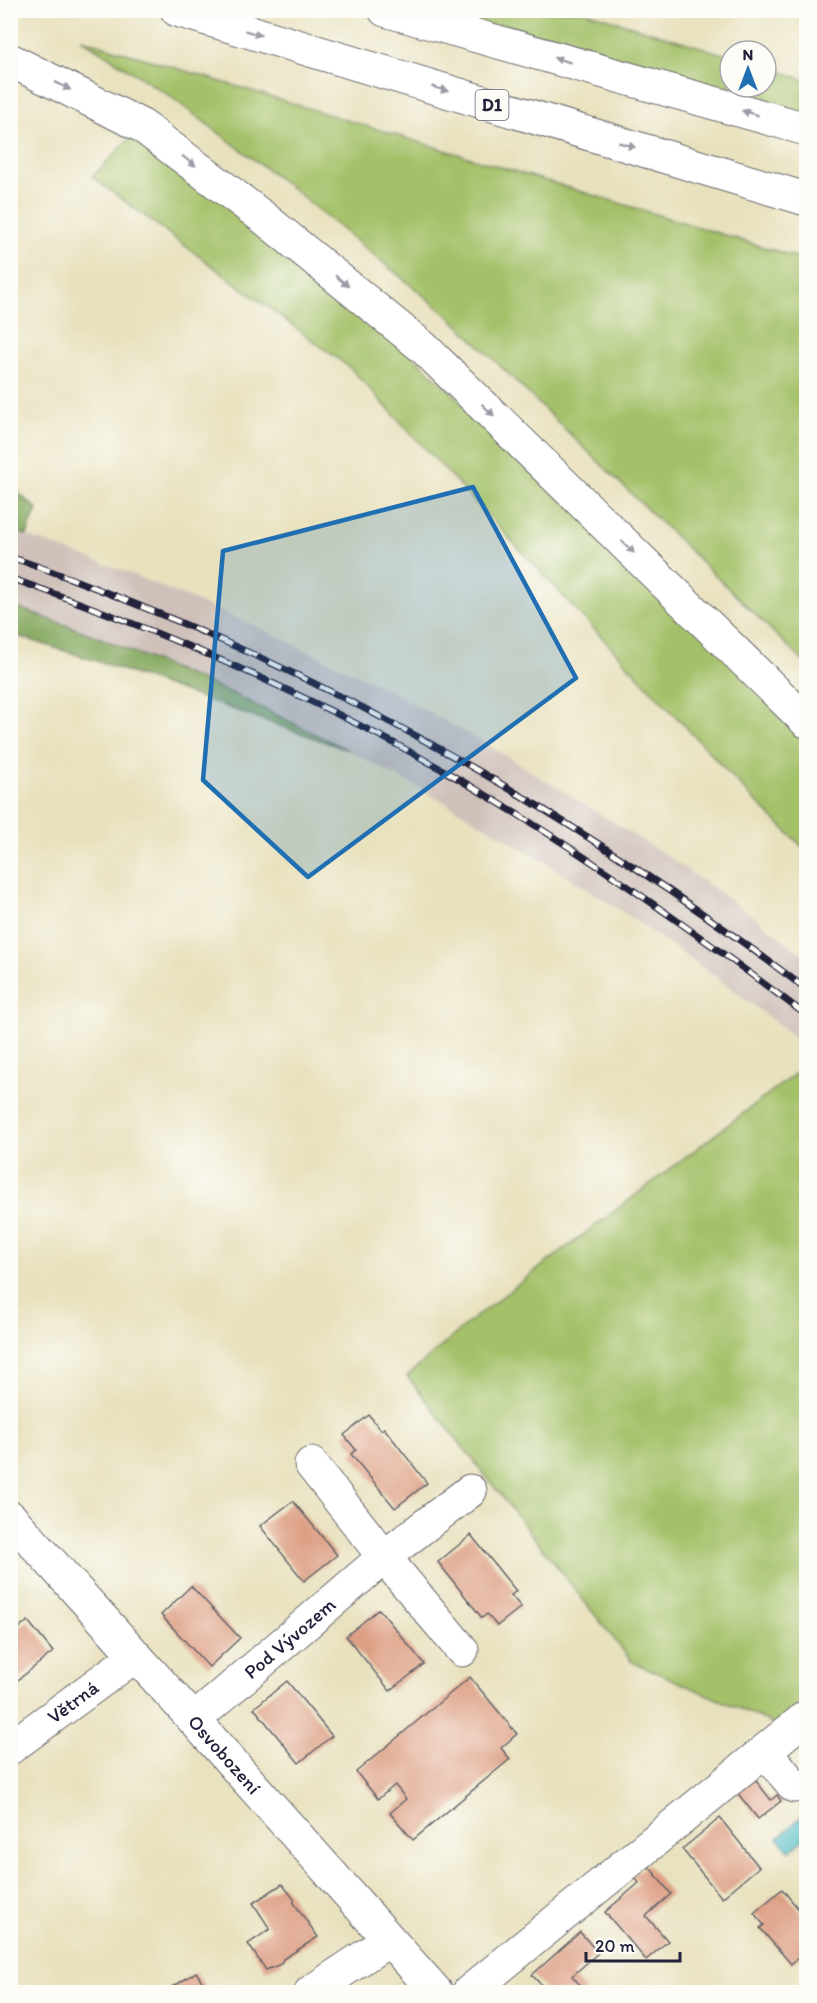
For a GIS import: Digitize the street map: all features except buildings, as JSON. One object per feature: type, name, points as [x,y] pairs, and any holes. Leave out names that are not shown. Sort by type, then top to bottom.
[{"type":"main road","name":"D1","points":[[177,10],[807,199]]},
{"type":"main road","points":[[385,10],[807,129]]},
{"type":"main road","points":[[10,60],[142,126],[264,218],[424,348],[807,721]]},
{"type":"main road","points":[[311,1464],[384,1557],[462,1650]]},
{"type":"main road","name":"Pod Vývozem","points":[[194,1720],[384,1557],[470,1491]]},
{"type":"main road","name":"Osvobození","points":[[10,1516],[436,1992]]},
{"type":"main road","name":"Větrná","points":[[10,1748],[135,1656]]},
{"type":"main road","points":[[469,1992],[806,1717]]},
{"type":"main road","points":[[765,1750],[794,1786]]},
{"type":"main road","points":[[311,1992],[389,1940]]},
{"type":"highlighted area","points":[[473,487],[576,678],[308,877],[203,780],[223,551]]},
{"type":"shaded area","points":[[10,530],[119,569],[258,627],[380,686],[480,740],[663,853],[806,957],[806,1046],[712,974],[623,912],[534,855],[444,802],[348,750],[229,692],[93,635],[11,605]]},
{"type":"green space","points":[[385,11],[583,11],[718,52],[718,99],[778,99],[778,71],[806,80],[806,129]]},
{"type":"green space","points":[[81,39],[806,260],[806,664],[451,318],[289,186],[167,94]]},
{"type":"green space","points":[[142,126],[264,218],[806,721],[806,850],[754,800],[350,368],[92,177]]},
{"type":"green space","points":[[10,486],[37,509],[27,535],[11,530]]},
{"type":"green space","points":[[10,605],[93,635],[229,692],[348,750],[97,661],[11,634]]},
{"type":"green space","points":[[804,1067],[806,1068],[806,1759],[777,1725],[632,1662],[407,1376],[474,1318]]},
{"type":"water","points":[[802,1816],[806,1822],[806,1837],[790,1851],[778,1838]]},
{"type":"railway","points":[[10,557],[115,596],[261,658],[424,740],[581,832],[732,934],[806,989]]},
{"type":"railway","points":[[10,578],[100,611],[234,666],[365,728],[423,759],[537,826],[592,862],[700,937],[806,1015]]}]
